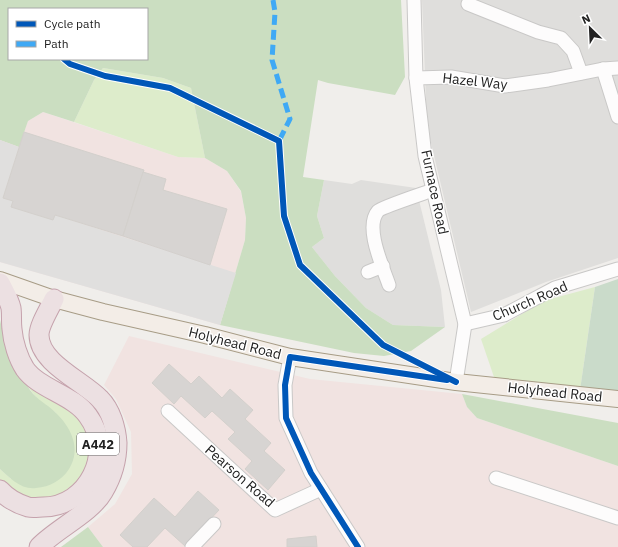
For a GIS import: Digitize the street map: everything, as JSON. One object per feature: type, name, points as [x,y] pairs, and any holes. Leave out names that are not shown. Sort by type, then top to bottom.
[{"type":"highway","name":"A442","points":[[0,282],[11,308],[12,331],[19,356],[26,370],[34,378],[78,405],[88,415],[94,425],[99,451],[97,467],[92,477],[83,489],[71,500],[49,507],[29,507],[6,496],[0,490]]},
{"type":"highway","name":"A442","points":[[39,547],[94,504],[103,493],[116,463],[117,450],[116,437],[107,408],[92,392],[52,362],[40,343],[38,333],[54,299]]},
{"type":"main road","name":"Holyhead Road","points":[[0,282],[54,299],[103,312],[205,335],[290,357],[456,382],[618,399]]},
{"type":"street","name":"Furnace Road","points":[[414,0],[416,78],[425,156],[465,324],[456,382]]},
{"type":"street","points":[[468,4],[538,32],[561,38],[573,51],[581,74]]},
{"type":"street","name":"Hazel Way","points":[[416,78],[451,77],[505,86],[603,69],[618,68]]},
{"type":"street","points":[[603,69],[618,117]]},
{"type":"street","points":[[389,285],[372,234],[372,220],[379,210],[434,190]]},
{"type":"street","points":[[368,272],[383,266]]},
{"type":"street","name":"Church Road","points":[[465,324],[504,315],[555,288],[618,269]]},
{"type":"street","points":[[290,357],[284,385],[286,418],[310,474],[358,547]]},
{"type":"street","name":"Pearson Road","points":[[168,411],[276,510],[321,489]]},
{"type":"street","points":[[496,478],[618,518]]},
{"type":"street","points":[[192,547],[214,524]]},
{"type":"shaded area","points":[[422,0],[618,0],[618,258],[546,282],[471,312],[427,126]]},
{"type":"shaded area","points":[[43,112],[178,157],[205,158],[227,171],[241,192],[246,218],[245,240],[220,325],[0,262],[0,140],[24,132],[28,121]]},
{"type":"shaded area","points":[[0,140],[19,147],[3,198],[13,201],[11,207],[53,220],[55,215],[236,273],[220,325],[0,262]]},
{"type":"shaded area","points":[[324,180],[352,184],[361,180],[416,188],[441,290],[445,327],[393,325],[366,308],[335,276],[312,247],[324,238],[317,216]]},
{"type":"shaded area","points":[[129,336],[310,379],[462,394],[467,407],[477,418],[618,466],[618,547],[103,547],[88,527],[115,504],[132,474],[131,432],[116,399],[104,385]]},
{"type":"green space","points":[[0,0],[401,0],[405,77],[395,95],[318,80],[303,177],[324,180],[317,216],[324,238],[312,247],[335,276],[366,308],[393,325],[445,327],[411,351],[384,356],[354,353],[220,325],[245,240],[246,218],[241,191],[227,171],[205,158],[191,88],[163,78],[103,68],[94,80],[74,122],[43,112],[28,121],[19,147],[0,140]]},
{"type":"green space","points":[[103,68],[163,78],[191,88],[205,158],[178,157],[74,122],[94,80]]},
{"type":"green space","points":[[618,279],[618,394],[580,390],[595,287]]},
{"type":"green space","points":[[595,287],[580,390],[495,380],[481,339],[543,301]]},
{"type":"green space","points":[[0,320],[8,347],[25,382],[36,397],[52,409],[66,424],[75,446],[75,454],[69,469],[59,480],[46,486],[36,488],[25,487],[16,483],[0,469]]},
{"type":"green space","points":[[21,374],[84,420],[93,455],[75,489],[52,500],[28,499],[0,483],[0,469],[11,479],[70,433],[55,412],[40,402],[31,391]]},
{"type":"green space","points":[[462,394],[618,423],[618,466],[477,418],[467,407]]},
{"type":"green space","points":[[88,527],[103,547],[61,547]]},
{"type":"building","points":[[24,132],[144,170],[123,236],[55,215],[53,220],[11,207],[13,201],[3,198]]},
{"type":"building","points":[[143,172],[166,179],[163,190],[227,209],[210,265],[123,236]]},
{"type":"building","points":[[169,364],[191,384],[199,376],[222,398],[230,389],[253,410],[245,419],[271,443],[264,451],[285,470],[268,490],[245,469],[252,461],[228,439],[235,432],[212,411],[205,418],[181,396],[174,404],[152,383]]},
{"type":"building","points":[[198,491],[219,510],[185,546],[165,528],[147,547],[133,547],[120,535],[154,498],[175,517]]},
{"type":"building","points":[[316,536],[317,547],[287,547],[287,539]]},
{"type":"marked path","points":[[273,0],[275,12],[272,60],[290,119],[279,141]]},
{"type":"cycle path","points":[[65,60],[70,64],[105,76],[170,88],[279,141],[284,216],[300,265],[383,345],[456,382]]},
{"type":"cycle path","points":[[358,547],[311,473],[286,418],[285,385],[290,357],[447,380]]}]
